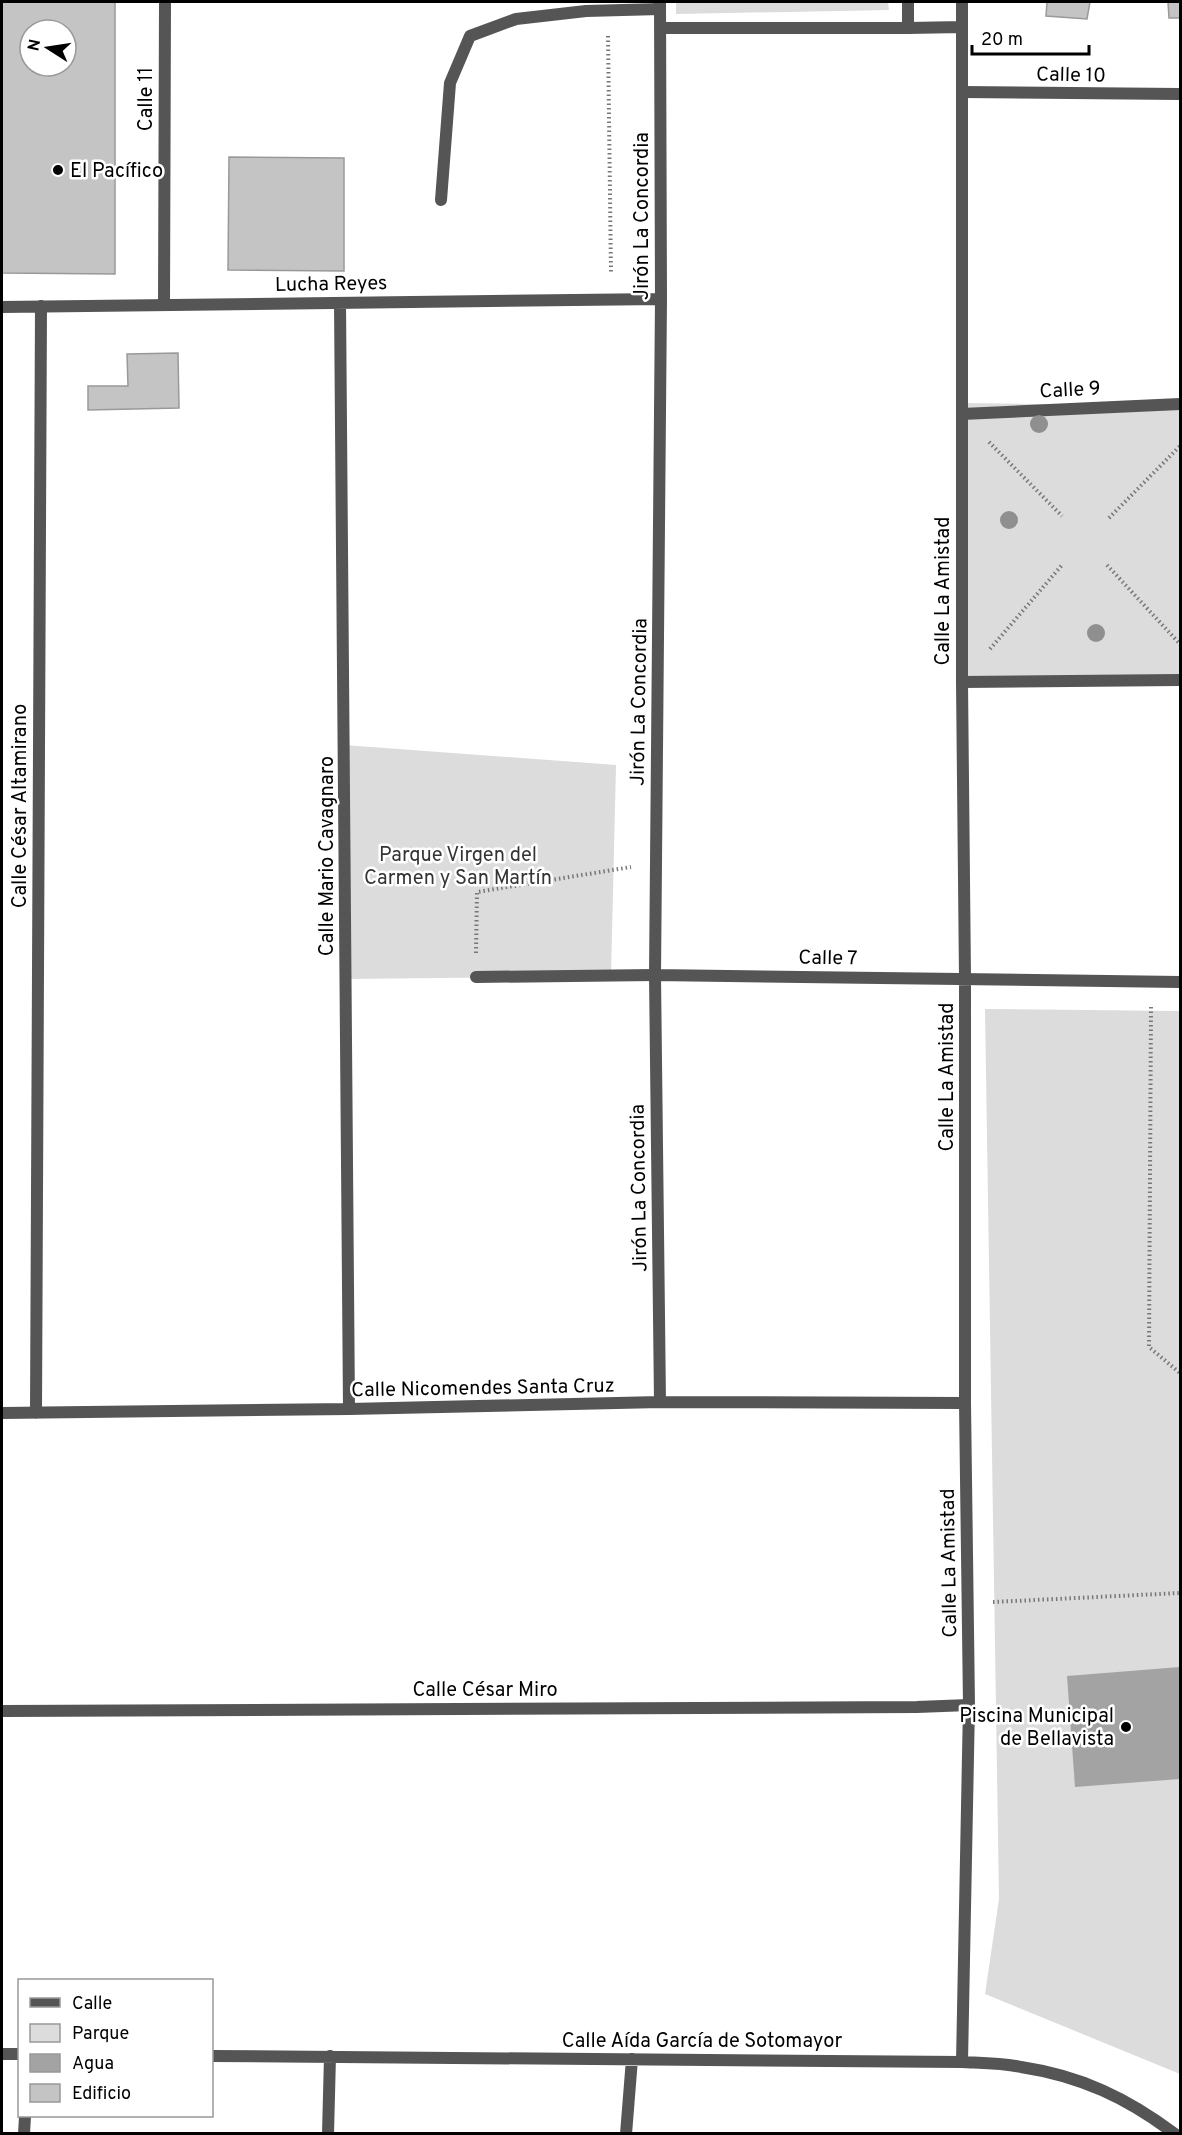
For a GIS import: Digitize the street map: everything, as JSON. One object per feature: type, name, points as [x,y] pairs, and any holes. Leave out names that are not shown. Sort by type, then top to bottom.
[{"type":"street","name":"Calle 11","points":[[164,305],[165,2]]},
{"type":"street","points":[[908,2],[908,28]]},
{"type":"street","name":"Calle La Amistad","points":[[962,2],[962,682],[965,1403],[969,1705],[962,2062]]},
{"type":"street","points":[[441,200],[450,83],[470,36],[516,19],[660,5]]},
{"type":"street","name":"Jirón La Concordia","points":[[660,5],[661,299],[655,975],[660,1402]]},
{"type":"street","points":[[660,28],[962,27]]},
{"type":"street","name":"Calle 10","points":[[962,92],[1180,94]]},
{"type":"street","name":"Lucha Reyes","points":[[2,307],[661,299]]},
{"type":"street","name":"Calle Mario Cavagnaro","points":[[340,303],[349,1409]]},
{"type":"street","name":"Calle César Altamirano","points":[[36,1413],[41,306]]},
{"type":"street","name":"Calle 9","points":[[962,414],[1180,404]]},
{"type":"street","points":[[962,682],[1180,680]]},
{"type":"street","name":"Calle 7","points":[[476,977],[655,975],[1180,982]]},
{"type":"street","name":"Calle Nicomendes Santa Cruz","points":[[2,1413],[349,1409],[660,1402],[965,1403]]},
{"type":"street","name":"Calle César Miro","points":[[2,1711],[969,1705]]},
{"type":"street","points":[[2,2054],[18,2054]]},
{"type":"street","name":"Calle Aída García de Sotomayor","points":[[213,2056],[962,2062],[1020,2066],[1064,2076],[1104,2089],[1145,2111],[1175,2133]]},
{"type":"street","points":[[328,2133],[330,2056]]},
{"type":"street","points":[[626,2133],[632,2059]]},
{"type":"street","points":[[24,2133],[25,2117]]},
{"type":"path","points":[[607,10],[612,299]]},
{"type":"path","points":[[962,414],[1062,516]]},
{"type":"path","points":[[1109,518],[1180,446]]},
{"type":"path","points":[[962,682],[1062,565]]},
{"type":"path","points":[[1107,565],[1180,644]]},
{"type":"path","points":[[476,977],[477,891],[656,863]]},
{"type":"path","points":[[1151,982],[1149,1347],[1180,1373]]},
{"type":"path","points":[[968,1604],[1180,1593]]},
{"type":"green space","points":[[676,2],[888,2],[889,10],[676,14]]},
{"type":"green space","points":[[965,403],[1180,406],[1180,682],[960,679]]},
{"type":"green space","name":"Parque Virgen del Carmen y San Martín","points":[[344,745],[616,765],[611,976],[346,979]]},
{"type":"green space","points":[[985,1009],[1180,1011],[1180,2074],[985,1994],[999,1899]]},
{"type":"water","name":"Piscina Municipal de Bellavista","points":[[1180,1667],[1180,1779],[1075,1787],[1067,1676]]},
{"type":"building","name":"El Pacífico","points":[[2,2],[115,2],[115,274],[2,273]]},
{"type":"building","points":[[1047,2],[1090,2],[1087,19],[1046,16]]},
{"type":"building","points":[[1168,2],[1180,2],[1180,18],[1169,18]]},
{"type":"building","points":[[229,157],[344,158],[344,271],[228,270]]},
{"type":"building","points":[[178,353],[179,408],[88,410],[88,386],[128,386],[127,354]]},
{"type":"place","name":"El Pacífico","points":[[58,170]]},
{"type":"place","name":"Piscina Municipal de Bellavista","points":[[1126,1727]]}]
